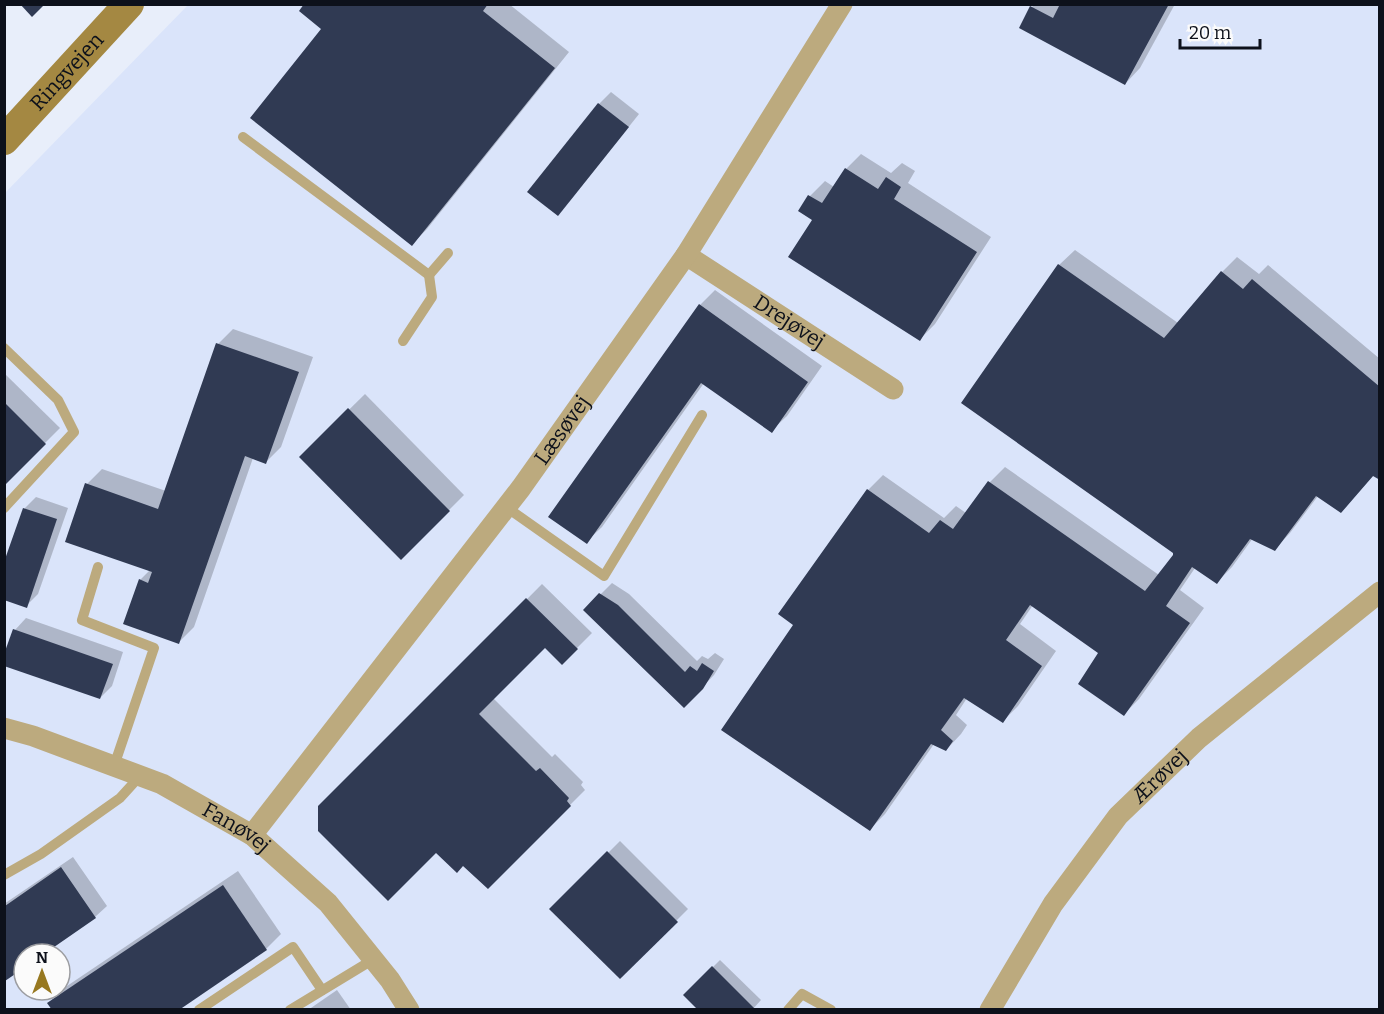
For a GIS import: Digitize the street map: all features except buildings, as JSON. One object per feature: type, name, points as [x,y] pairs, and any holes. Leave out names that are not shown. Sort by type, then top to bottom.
[{"type":"main road","name":"Ringvejen","points":[[4,140],[129,4]]},
{"type":"street","name":"Læsøvej","points":[[252,835],[521,488],[686,255],[842,4]]},
{"type":"street","name":"Drejøvej","points":[[686,255],[893,389]]},
{"type":"street","name":"Ærøvej","points":[[990,1010],[1053,904],[1118,816],[1199,738],[1380,592]]},
{"type":"street","name":"Fanøvej","points":[[4,728],[33,736],[162,784],[252,835],[328,903],[390,980],[409,1010]]},
{"type":"lane","points":[[243,137],[429,275],[432,297],[403,341]]},
{"type":"lane","points":[[429,275],[448,253]]},
{"type":"lane","points":[[4,348],[58,400],[74,432],[4,508]]},
{"type":"lane","points":[[506,507],[604,576],[702,415]]},
{"type":"lane","points":[[98,567],[82,620],[154,648],[114,766]]},
{"type":"lane","points":[[4,875],[41,854],[120,798],[140,776]]},
{"type":"lane","points":[[199,1010],[293,947],[322,990]]},
{"type":"lane","points":[[290,1010],[374,959]]},
{"type":"lane","points":[[788,1010],[802,994],[831,1010]]},
{"type":"shaded area","points":[[188,5],[1379,5],[1379,1009],[5,1009],[4,194]]}]
